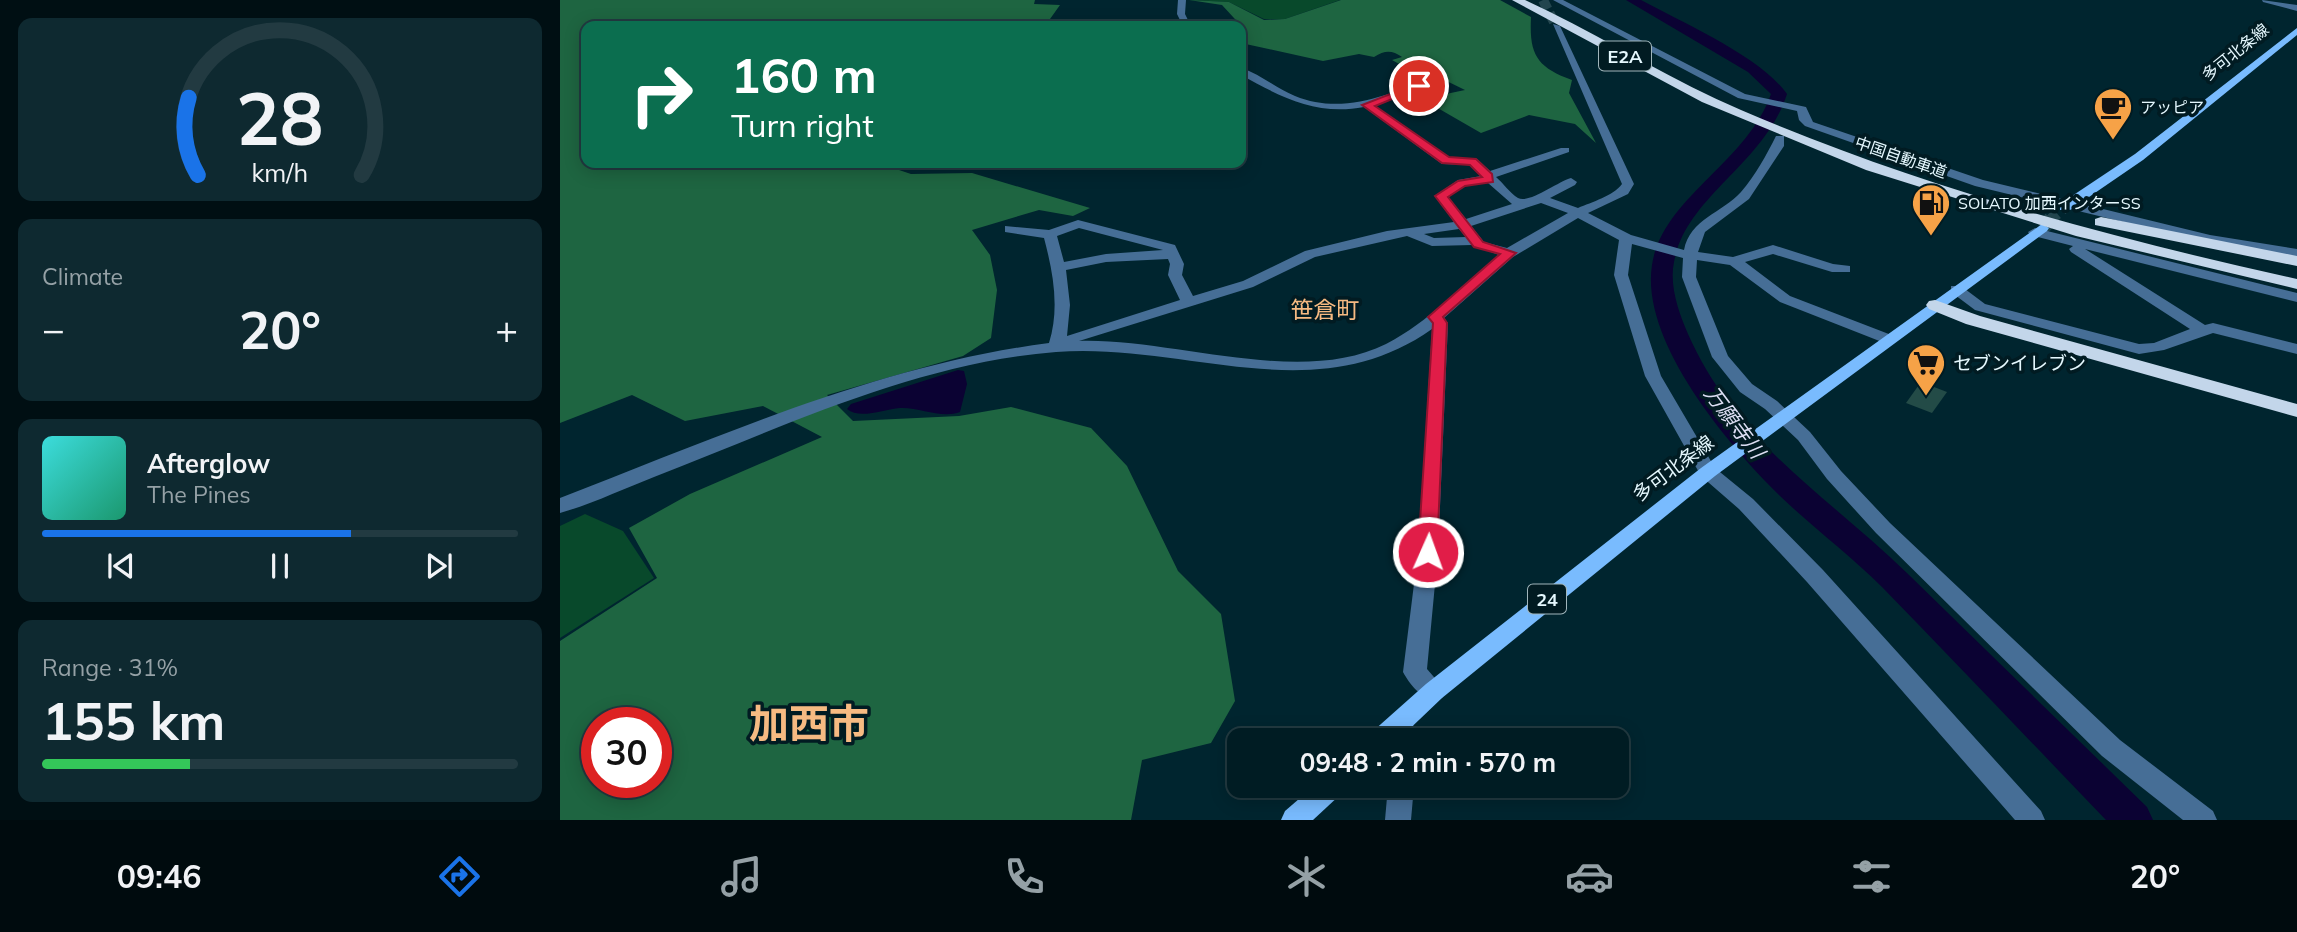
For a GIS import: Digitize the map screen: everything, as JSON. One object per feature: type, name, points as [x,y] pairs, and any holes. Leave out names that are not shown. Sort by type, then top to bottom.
[{"type":"highway","name":"中国自動車道","points":[[1517,0],[1740,105]]},
{"type":"highway","name":"中国自動車道","points":[[1532,0],[1740,105],[1787,134],[1894,174],[2043,220],[2297,284]]},
{"type":"highway","name":"中国自動車道","points":[[1787,134],[2100,227],[2297,275]]},
{"type":"highway","points":[[1902,169],[2098,222],[2297,261]]},
{"type":"highway","points":[[1935,305],[1975,313],[2297,405]]},
{"type":"highway","points":[[1935,305],[1973,320],[2297,411]]},
{"type":"main road","name":"多可北条線","points":[[2067,205],[2139,158],[2297,31]]},
{"type":"main road","name":"多可北条線","points":[[1406,728],[1434,691],[1713,468],[2038,230]]},
{"type":"main road","points":[[1294,820],[1319,798]]},
{"type":"street","points":[[1182,0],[1181,14],[1184,21]]},
{"type":"street","points":[[1557,0],[1710,81],[1740,105],[1799,108],[1802,109],[1804,120],[1808,124],[1979,183],[2210,239],[2297,253]]},
{"type":"street","points":[[2266,0],[2297,8]]},
{"type":"street","points":[[560,506],[837,398],[997,356],[1060,346],[1127,348],[1291,366],[1331,365],[1369,357],[1395,346],[1435,317],[1509,253],[1577,213],[1624,191],[1629,184],[1556,26]]},
{"type":"street","points":[[1246,74],[1305,103],[1367,105],[1435,78]]},
{"type":"street","points":[[1367,105],[1446,160],[1473,162],[1514,201],[1524,203]]},
{"type":"street","points":[[1787,134],[1745,196],[1699,230],[1687,255],[1689,277],[1720,357],[1746,388],[1782,420],[1883,528],[2111,748],[2204,820]]},
{"type":"street","points":[[1477,243],[1441,196],[1462,183],[1488,178],[1564,150]]},
{"type":"street","points":[[1060,346],[1075,337],[1189,304],[1269,276],[1310,254],[1409,232],[1465,224],[1541,199],[1551,190],[1571,182]]},
{"type":"street","points":[[1541,199],[1631,239],[1687,255],[1734,261],[1773,249],[1832,268],[1845,269]]},
{"type":"street","points":[[1010,229],[1033,234],[1050,234],[1078,224],[1170,248],[1177,264],[1175,275],[1189,304]]},
{"type":"street","points":[[2038,230],[2073,243],[2297,298]]},
{"type":"street","points":[[1409,232],[1432,243],[1477,243],[1509,253]]},
{"type":"street","points":[[1050,234],[1059,267],[1060,346]]},
{"type":"street","points":[[1631,239],[1621,275],[1653,376],[1713,468],[1815,576],[2032,820]]},
{"type":"street","points":[[1433,248],[1477,243]]},
{"type":"street","points":[[2073,243],[2074,247],[2139,292],[2201,329],[2227,331],[2297,349]]},
{"type":"street","points":[[1059,267],[1106,258],[1172,254]]},
{"type":"street","points":[[1734,261],[1785,299],[1888,339]]},
{"type":"street","points":[[1956,289],[1980,307],[1993,312],[2139,349],[2152,349],[2201,329]]},
{"type":"street","points":[[1434,691],[1415,672],[1428,552],[1440,323],[1435,317]]},
{"type":"street","points":[[1398,820],[1400,798]]},
{"type":"green space","points":[[560,0],[1035,0],[1034,4],[1060,5],[1049,21],[581,21],[581,168],[893,168],[911,174],[972,173],[1090,208],[1073,216],[1039,210],[972,230],[990,255],[997,290],[991,338],[963,356],[827,395],[853,421],[959,416],[1011,407],[1091,428],[1127,466],[1178,571],[1221,614],[1235,701],[1211,743],[1142,760],[1131,820],[560,820],[560,641],[657,578],[629,528],[690,494],[822,437],[763,406],[685,421],[632,395],[560,423]]},
{"type":"green space","points":[[1189,0],[1340,0],[1285,19],[1264,19],[1229,2]]},
{"type":"green space","points":[[1189,0],[1229,2],[1264,20],[1285,19],[1341,0],[1500,0],[1531,17],[1532,41],[1538,58],[1551,70],[1572,80],[1569,93],[1596,143],[1575,124],[1529,115],[1481,133],[1422,99],[1465,90],[1420,68],[1410,70],[1392,60],[1402,57],[1395,53],[1385,52],[1374,57],[1359,54],[1323,61],[1246,44],[1246,21],[1237,21],[1222,5]]},
{"type":"green space","points":[[585,514],[623,531],[654,578],[560,638],[560,526]]},
{"type":"shaded area","points":[[958,370],[964,371],[967,384],[960,412],[938,414],[900,408],[859,414],[847,409],[851,404]]},
{"type":"building","name":"セブンイレブン","points":[[1921,382],[1947,392],[1932,413],[1906,403]]},
{"type":"waterway","name":"万願寺川","points":[[1632,0],[1753,69],[1771,83],[1779,94],[1771,117],[1757,139],[1698,200],[1668,243],[1662,266],[1663,294],[1671,322],[1699,378],[1736,431],[1775,474],[1890,576],[2133,820]]},
{"type":"tunnel","points":[[1543,0],[1556,26]]},
{"type":"tunnel","points":[[2049,221],[2065,207]]},
{"type":"tunnel","points":[[2042,228],[2049,221]]},
{"type":"place","name":"アッピア","points":[[2113,141]]},
{"type":"place","name":"SOLATO 加西インターSS","points":[[1931,237]]},
{"type":"place","name":"セブンイレブン","points":[[1926,397]]},
{"type":"district","name":"笹倉町","points":[[1325,309]]},
{"type":"district","name":"加西市","points":[[809,723]]},
{"type":"route","points":[[1419,86],[1379,98],[1367,105],[1434,154],[1446,160],[1465,159],[1473,162],[1488,176],[1489,179],[1462,183],[1441,196],[1479,245],[1509,253],[1461,298],[1435,317],[1440,323],[1428,552]]}]
